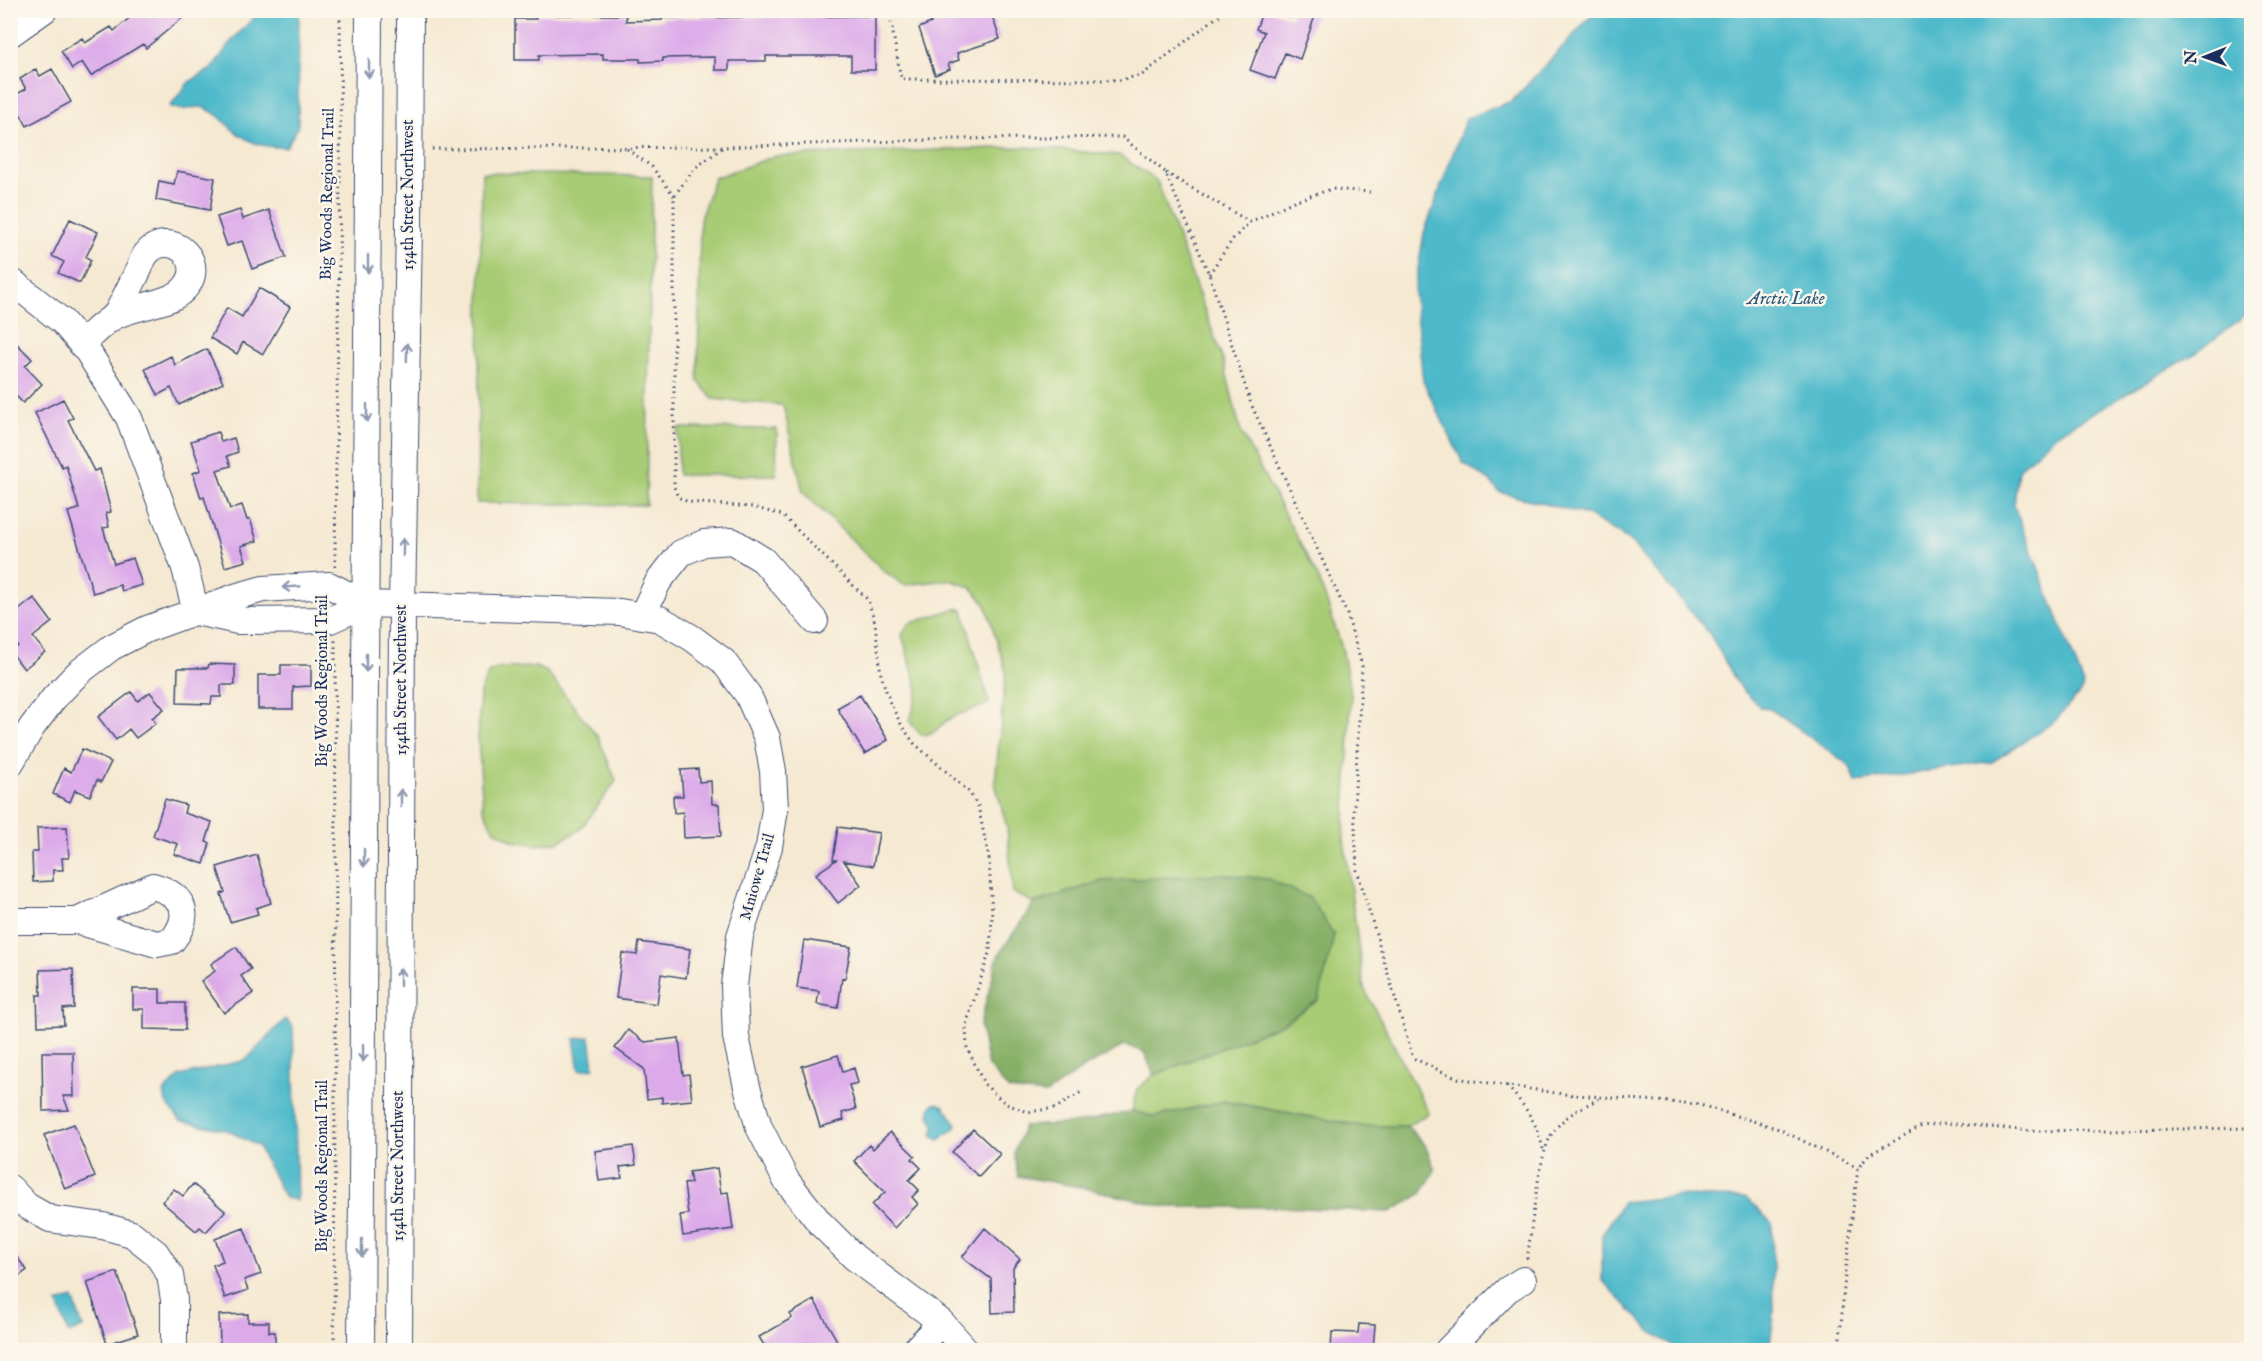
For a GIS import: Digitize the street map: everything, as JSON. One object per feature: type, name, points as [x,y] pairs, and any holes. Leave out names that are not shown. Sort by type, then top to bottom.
[{"type":"street","points":[[10,34],[44,10]]},
{"type":"street","points":[[361,1350],[369,10]]},
{"type":"street","name":"154th Street Northwest","points":[[399,1350],[402,606],[409,228],[410,10]]},
{"type":"street","points":[[10,280],[63,322],[111,386],[129,418],[185,568],[196,612]]},
{"type":"street","points":[[81,344],[116,315]]},
{"type":"street","points":[[642,616],[658,582],[681,553],[704,543],[732,541],[763,560],[815,621]]},
{"type":"street","points":[[10,764],[32,727],[54,698],[78,674],[112,647],[147,629],[263,589],[329,585],[366,604]]},
{"type":"street","points":[[196,612],[238,621],[330,620],[366,604]]},
{"type":"street","name":"Mniowe Trail","points":[[366,604],[620,612],[660,619],[692,638],[723,661],[748,695],[767,738],[773,771],[775,809],[770,847],[740,936],[734,986],[736,1037],[759,1127],[786,1180],[820,1223],[854,1257],[941,1322],[966,1350]]},
{"type":"street","points":[[10,921],[77,921]]},
{"type":"street","points":[[10,1188],[27,1206],[50,1219],[103,1226],[132,1234],[156,1252],[170,1275],[173,1292],[174,1350]]},
{"type":"street","points":[[1448,1350],[1507,1290],[1523,1280]]},
{"type":"street","points":[[915,1350],[941,1322]]},
{"type":"path","name":"Big Woods Regional Trail","points":[[335,588],[335,436],[342,145],[340,10]]},
{"type":"path","points":[[889,10],[901,79],[1120,81],[1142,75],[1226,10]]},
{"type":"path","points":[[425,148],[723,147],[952,139],[1122,137],[1165,172],[1250,222]]},
{"type":"path","points":[[723,147],[694,169],[674,196],[674,487],[678,497],[688,502],[752,507],[782,515],[868,600],[875,622],[881,675],[890,703],[902,726],[914,743],[969,792],[978,806],[989,858],[992,917],[990,950],[966,1025],[967,1047],[984,1084],[1006,1104],[1028,1112],[1056,1108],[1083,1091]]},
{"type":"path","points":[[625,148],[652,167],[674,196]]},
{"type":"path","points":[[1165,172],[1209,274],[1251,404],[1347,614],[1362,666],[1354,807],[1357,870],[1413,1058],[1456,1078],[1563,1094],[1697,1104],[1779,1129],[1858,1168]]},
{"type":"path","points":[[1209,274],[1233,239],[1250,222],[1294,201],[1332,189],[1370,192]]},
{"type":"path","name":"Big Woods Regional Trail","points":[[334,1350],[335,618]]},
{"type":"path","points":[[1507,1086],[1528,1109],[1539,1131],[1544,1150]]},
{"type":"path","points":[[1523,1280],[1544,1150],[1553,1132],[1577,1108],[1603,1097]]},
{"type":"path","points":[[1839,1350],[1858,1168],[1870,1154],[1922,1126],[1946,1123],[2032,1131],[2252,1128]]},
{"type":"green space","points":[[1026,147],[1119,155],[1157,181],[1223,360],[1241,432],[1319,579],[1342,648],[1351,695],[1344,839],[1364,988],[1429,1113],[1407,1126],[1362,1126],[1223,1101],[1155,1117],[1132,1111],[1137,1089],[1154,1075],[1282,1024],[1102,881],[1034,903],[1013,893],[1007,827],[995,783],[1006,672],[986,605],[971,587],[949,580],[904,585],[885,572],[803,492],[783,405],[713,399],[698,381],[700,220],[714,178],[775,156]]},
{"type":"green space","points":[[482,173],[652,176],[646,505],[477,503]]},
{"type":"green space","points":[[678,428],[777,429],[776,475],[678,475]]},
{"type":"green space","points":[[957,608],[963,610],[989,703],[953,716],[934,732],[921,735],[910,722],[918,690],[902,635],[908,624]]},
{"type":"green space","points":[[536,667],[546,671],[598,737],[616,781],[580,830],[558,842],[536,845],[513,841],[493,829],[483,808],[478,737],[480,692],[489,672],[500,668]]},
{"type":"green space","points":[[1220,874],[1268,879],[1310,898],[1334,935],[1319,1000],[1282,1024],[1154,1075],[1144,1052],[1125,1045],[1085,1067],[1046,1094],[1009,1090],[988,1066],[980,1025],[998,956],[1034,903],[1102,881]]},
{"type":"green space","points":[[1223,1101],[1362,1126],[1407,1126],[1425,1145],[1435,1170],[1421,1194],[1390,1212],[1280,1207],[1167,1207],[1081,1187],[1018,1176],[1014,1153],[1024,1126],[1078,1123],[1132,1111],[1155,1117]]},
{"type":"water","points":[[260,11],[299,11],[298,127],[286,147],[271,147],[250,141],[205,108],[181,109],[170,106],[189,82],[213,68],[229,44]]},
{"type":"water","name":"Arctic Lake","points":[[1596,11],[2251,11],[2251,311],[2198,352],[2057,434],[2018,470],[2014,506],[2084,685],[2054,722],[1992,762],[1856,782],[1849,765],[1770,709],[1761,708],[1739,686],[1709,633],[1629,540],[1588,515],[1499,492],[1491,482],[1463,463],[1423,381],[1414,292],[1424,233],[1466,118],[1512,101]]},
{"type":"water","points":[[285,1019],[293,1027],[297,1200],[285,1198],[258,1146],[227,1130],[181,1121],[166,1103],[164,1092],[180,1076],[246,1060]]},
{"type":"water","points":[[590,1037],[594,1068],[579,1070],[574,1039]]},
{"type":"water","points":[[937,1103],[944,1106],[956,1124],[955,1129],[940,1140],[933,1137],[935,1126],[929,1115],[931,1106]]},
{"type":"water","points":[[1680,1196],[1746,1198],[1772,1223],[1774,1315],[1769,1350],[1679,1350],[1649,1330],[1602,1280],[1602,1235],[1623,1202]]},
{"type":"water","points":[[73,1298],[83,1328],[68,1333],[58,1303]]},
{"type":"building","points":[[139,10],[192,10],[146,48],[143,44],[91,76],[82,62],[72,69],[61,51],[82,38],[85,43],[111,27],[114,31]]},
{"type":"building","points":[[927,10],[990,10],[1000,39],[957,53],[959,60],[948,64],[950,69],[935,75],[919,28],[931,23]]},
{"type":"building","points":[[1263,10],[1270,10],[1291,18],[1293,10],[1317,10],[1300,59],[1285,53],[1275,79],[1250,70],[1264,32],[1256,29]]},
{"type":"building","points":[[536,15],[626,15],[626,21],[662,20],[662,18],[875,16],[875,70],[851,70],[851,56],[766,56],[766,61],[729,61],[729,70],[715,70],[715,57],[663,58],[663,61],[640,62],[640,59],[603,59],[603,54],[539,55],[539,60],[515,60],[515,19],[536,19]]},
{"type":"building","points":[[36,69],[40,76],[52,69],[71,102],[27,126],[21,115],[10,121],[10,98],[26,89],[20,79]]},
{"type":"building","points":[[177,171],[215,178],[210,210],[156,200],[159,181],[174,184]]},
{"type":"building","points":[[240,210],[243,219],[269,210],[286,257],[252,269],[242,241],[227,246],[217,217]]},
{"type":"building","points":[[70,219],[98,232],[86,257],[91,260],[80,283],[58,273],[64,262],[52,256]]},
{"type":"building","points":[[259,288],[290,307],[263,354],[243,342],[237,354],[210,338],[227,308],[242,317]]},
{"type":"building","points":[[10,337],[32,359],[25,366],[42,384],[23,403],[10,390]]},
{"type":"building","points":[[207,349],[223,383],[179,405],[171,388],[158,395],[145,369],[171,356],[175,365]]},
{"type":"building","points":[[63,399],[73,418],[68,420],[94,471],[100,469],[111,512],[106,513],[109,527],[103,528],[114,564],[133,558],[142,585],[122,591],[120,585],[93,593],[68,512],[79,509],[66,465],[62,467],[35,413]]},
{"type":"building","points":[[218,432],[221,442],[234,438],[238,452],[227,456],[231,466],[217,470],[230,509],[242,505],[247,520],[250,519],[257,541],[241,546],[246,561],[225,567],[204,497],[201,498],[193,473],[201,470],[191,441]]},
{"type":"building","points":[[34,598],[52,622],[33,637],[45,652],[24,669],[11,652],[18,646],[10,636],[10,617]]},
{"type":"building","points":[[209,664],[235,665],[235,685],[221,685],[221,697],[212,697],[211,704],[177,703],[178,668],[208,668]]},
{"type":"building","points":[[281,665],[311,665],[311,686],[293,687],[293,709],[258,709],[258,675],[281,675]]},
{"type":"building","points":[[131,692],[138,701],[150,692],[164,709],[152,718],[156,723],[136,738],[129,729],[116,740],[98,717]]},
{"type":"building","points":[[860,695],[888,740],[865,754],[837,708]]},
{"type":"building","points":[[82,749],[111,762],[101,782],[97,780],[90,796],[75,790],[70,802],[53,794],[64,768],[71,772]]},
{"type":"building","points":[[698,769],[699,782],[711,781],[712,804],[719,804],[721,836],[684,838],[683,812],[674,813],[673,796],[683,796],[681,770]]},
{"type":"building","points":[[165,799],[186,805],[184,813],[212,822],[206,842],[210,843],[204,864],[174,854],[178,844],[153,836]]},
{"type":"building","points":[[67,827],[69,858],[62,858],[63,870],[53,870],[53,881],[33,882],[32,852],[38,852],[37,828]]},
{"type":"building","points":[[838,827],[879,833],[873,866],[844,861],[861,885],[838,903],[816,874],[836,860],[833,860]]},
{"type":"building","points":[[257,855],[271,903],[256,908],[258,914],[230,922],[221,894],[225,892],[217,867]]},
{"type":"building","points":[[804,940],[851,947],[845,979],[842,978],[838,1008],[817,1004],[819,991],[797,988]]},
{"type":"building","points":[[639,942],[690,949],[686,978],[661,974],[657,1004],[616,998],[622,953],[637,955]]},
{"type":"building","points":[[236,947],[251,969],[241,976],[253,993],[224,1013],[201,981],[215,971],[211,964]]},
{"type":"building","points":[[73,969],[74,1008],[63,1009],[64,1025],[38,1026],[37,995],[41,995],[40,970]]},
{"type":"building","points":[[133,989],[160,989],[160,1003],[185,1003],[185,1030],[144,1029],[144,1009],[133,1009]]},
{"type":"building","points":[[628,1030],[645,1042],[679,1038],[683,1075],[689,1074],[692,1100],[662,1103],[662,1097],[647,1099],[644,1069],[615,1048]]},
{"type":"building","points":[[42,1052],[73,1052],[74,1096],[63,1096],[69,1110],[43,1111]]},
{"type":"building","points":[[838,1055],[843,1072],[854,1068],[858,1083],[849,1085],[856,1109],[842,1113],[844,1120],[820,1127],[802,1066]]},
{"type":"building","points":[[74,1124],[95,1177],[65,1189],[44,1135]]},
{"type":"building","points":[[973,1129],[1000,1154],[979,1177],[952,1152]]},
{"type":"building","points":[[890,1132],[915,1156],[912,1159],[921,1168],[909,1180],[919,1190],[912,1197],[918,1204],[894,1228],[872,1205],[885,1192],[854,1161],[869,1145],[873,1149]]},
{"type":"building","points":[[633,1146],[636,1165],[620,1167],[622,1178],[599,1181],[595,1151]]},
{"type":"building","points":[[717,1168],[721,1193],[728,1192],[733,1229],[683,1236],[680,1215],[688,1214],[684,1184],[691,1183],[689,1172]]},
{"type":"building","points":[[193,1184],[225,1211],[206,1232],[200,1227],[196,1231],[162,1202],[174,1189],[183,1196]]},
{"type":"building","points":[[244,1228],[261,1274],[244,1280],[248,1290],[225,1298],[213,1265],[223,1261],[215,1239]]},
{"type":"building","points":[[985,1228],[1020,1259],[1013,1268],[1014,1312],[992,1313],[991,1279],[962,1257]]},
{"type":"building","points":[[10,1249],[27,1270],[10,1283]]},
{"type":"building","points":[[117,1272],[138,1334],[107,1344],[87,1282]]},
{"type":"building","points":[[814,1300],[840,1346],[831,1350],[767,1350],[759,1337],[792,1318],[790,1314]]},
{"type":"building","points":[[248,1314],[248,1322],[269,1322],[269,1332],[275,1332],[275,1345],[269,1345],[269,1350],[232,1350],[232,1344],[220,1344],[219,1315]]},
{"type":"building","points":[[1359,1324],[1375,1325],[1373,1350],[1331,1350],[1332,1332],[1358,1333]]}]
